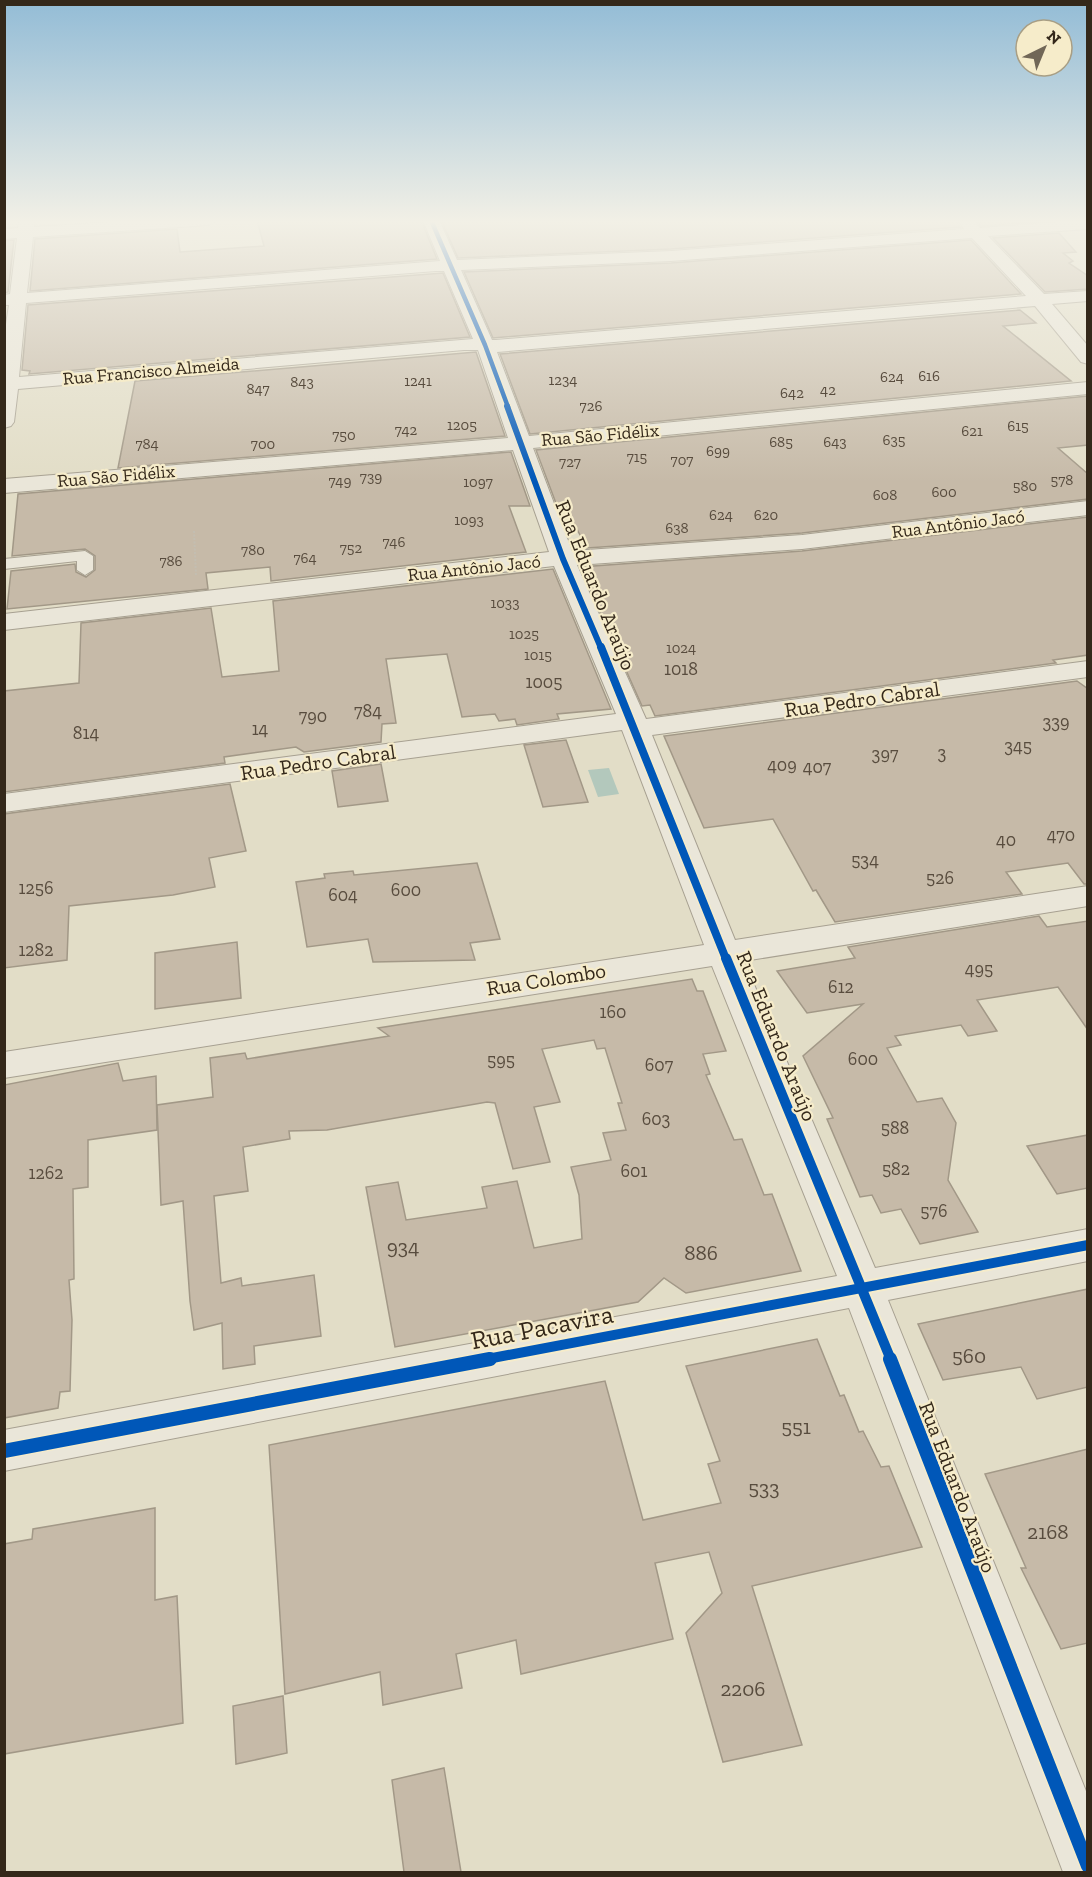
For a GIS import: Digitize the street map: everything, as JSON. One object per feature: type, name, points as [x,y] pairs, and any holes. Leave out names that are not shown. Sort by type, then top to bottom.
[{"type":"street","points":[[4,422],[11,308]]},
{"type":"street","name":"Rua Eduardo Araújo","points":[[470,308],[563,559],[634,725],[723,951],[862,1287],[1088,1866]]},
{"type":"street","name":"Rua Francisco Almeida","points":[[7,383],[459,344],[485,345],[946,308]]},
{"type":"street","points":[[1045,308],[1088,358]]},
{"type":"street","name":"Rua São Fidélix","points":[[4,486],[1088,388]]},
{"type":"street","name":"Rua Antônio Jacó","points":[[4,622],[563,559],[802,542],[1088,508]]},
{"type":"street","name":"Rua Pedro Cabral","points":[[4,804],[1088,669]]},
{"type":"street","name":"Rua Colombo","points":[[4,1065],[723,951],[1088,896]]},
{"type":"street","name":"Rua Pacavira","points":[[4,1451],[1088,1245]]},
{"type":"lane","points":[[4,564],[85,556],[85,570]]},
{"type":"path","points":[[194,531],[196,587]]},
{"type":"shaded area","points":[[609,768],[619,794],[598,797],[588,770]]},
{"type":"building","points":[[28,308],[458,308],[470,337],[29,374],[30,371],[22,370]]},
{"type":"building","points":[[480,308],[858,308],[493,338]]},
{"type":"building","points":[[1020,310],[1036,323],[1003,326],[1071,381],[530,434],[500,354]]},
{"type":"building","points":[[476,352],[505,436],[118,468],[135,381]]},
{"type":"building","points":[[1088,396],[1088,445],[1058,448],[1088,474],[1088,499],[802,533],[587,548],[564,505],[557,506],[536,450]]},
{"type":"building","points":[[511,452],[530,506],[509,506],[526,552],[271,581],[270,567],[206,573],[208,589],[7,609],[11,571],[75,564],[76,572],[86,577],[95,570],[95,556],[85,549],[12,556],[18,494]]},
{"type":"building","points":[[1088,517],[1088,655],[1053,660],[1056,663],[655,716],[650,705],[642,706],[580,567],[802,551]]},
{"type":"building","points":[[553,569],[611,709],[557,714],[559,719],[517,725],[515,719],[499,721],[495,714],[462,717],[447,654],[386,659],[396,723],[382,724],[381,742],[304,752],[296,747],[224,757],[225,763],[4,792],[4,691],[79,683],[81,623],[211,608],[222,677],[279,671],[273,601]]},
{"type":"building","points":[[1077,681],[1088,689],[1088,884],[1084,884],[1068,863],[1006,872],[1022,894],[835,922],[816,890],[813,891],[773,819],[704,828],[664,736]]},
{"type":"building","points":[[566,740],[588,802],[543,807],[524,745]]},
{"type":"building","points":[[381,764],[388,801],[338,807],[332,771]]},
{"type":"building","points":[[230,784],[246,851],[209,858],[215,887],[173,895],[69,906],[67,960],[4,968],[4,814]]},
{"type":"building","points":[[477,863],[500,939],[470,943],[475,960],[373,962],[368,939],[307,947],[296,882],[325,878],[324,874],[353,871],[354,875]]},
{"type":"building","points":[[1039,916],[1047,927],[1088,921],[1088,1030],[1058,987],[977,1000],[997,1031],[968,1036],[961,1025],[895,1036],[901,1045],[887,1048],[917,1102],[942,1098],[956,1123],[948,1180],[978,1232],[920,1244],[901,1209],[881,1213],[872,1195],[860,1197],[827,1119],[833,1118],[803,1056],[863,1004],[807,1013],[777,971],[855,958],[848,947]]},
{"type":"building","points":[[237,942],[241,998],[155,1009],[155,953]]},
{"type":"building","points":[[692,979],[697,991],[703,991],[726,1051],[703,1054],[710,1074],[706,1075],[734,1140],[742,1139],[764,1195],[772,1194],[801,1271],[686,1293],[664,1278],[638,1302],[395,1347],[366,1187],[398,1182],[406,1220],[487,1208],[482,1187],[517,1181],[534,1248],[582,1239],[579,1195],[571,1167],[611,1160],[603,1133],[626,1130],[618,1103],[622,1103],[605,1048],[597,1049],[594,1040],[542,1049],[560,1102],[534,1107],[550,1162],[513,1169],[495,1103],[487,1102],[327,1130],[289,1131],[290,1139],[243,1147],[248,1191],[214,1196],[221,1283],[241,1278],[242,1286],[314,1275],[321,1336],[254,1346],[255,1364],[223,1369],[222,1323],[194,1330],[183,1201],[161,1205],[157,1105],[213,1097],[210,1058],[245,1053],[247,1059],[389,1036],[378,1028]]},
{"type":"building","points":[[118,1063],[123,1081],[156,1076],[157,1130],[88,1140],[88,1187],[73,1189],[74,1279],[69,1280],[72,1320],[70,1391],[60,1392],[58,1408],[4,1418],[4,1085]]},
{"type":"building","points":[[1088,1135],[1088,1188],[1057,1194],[1027,1146]]},
{"type":"building","points":[[1088,1289],[1088,1387],[1037,1399],[1021,1367],[943,1380],[918,1324]]},
{"type":"building","points":[[817,1339],[840,1396],[844,1395],[859,1432],[863,1431],[881,1467],[889,1466],[922,1547],[752,1586],[802,1745],[723,1762],[686,1633],[722,1593],[709,1552],[655,1563],[673,1639],[521,1674],[516,1640],[456,1654],[462,1688],[383,1705],[380,1672],[285,1694],[269,1445],[605,1381],[643,1520],[721,1503],[708,1464],[720,1461],[686,1366]]},
{"type":"building","points":[[1088,1449],[1088,1643],[1061,1649],[1021,1568],[1026,1568],[985,1474]]},
{"type":"building","points":[[155,1508],[155,1600],[177,1596],[183,1723],[4,1754],[4,1544],[32,1539],[33,1529]]},
{"type":"building","points":[[283,1696],[287,1753],[236,1764],[233,1706]]},
{"type":"building","points":[[444,1768],[461,1872],[404,1872],[392,1780]]},
{"type":"cycle path","points":[[469,308],[485,345],[563,559],[636,729],[723,951],[862,1287],[1088,1866]]},
{"type":"cycle path","points":[[4,1451],[1088,1245]]}]
